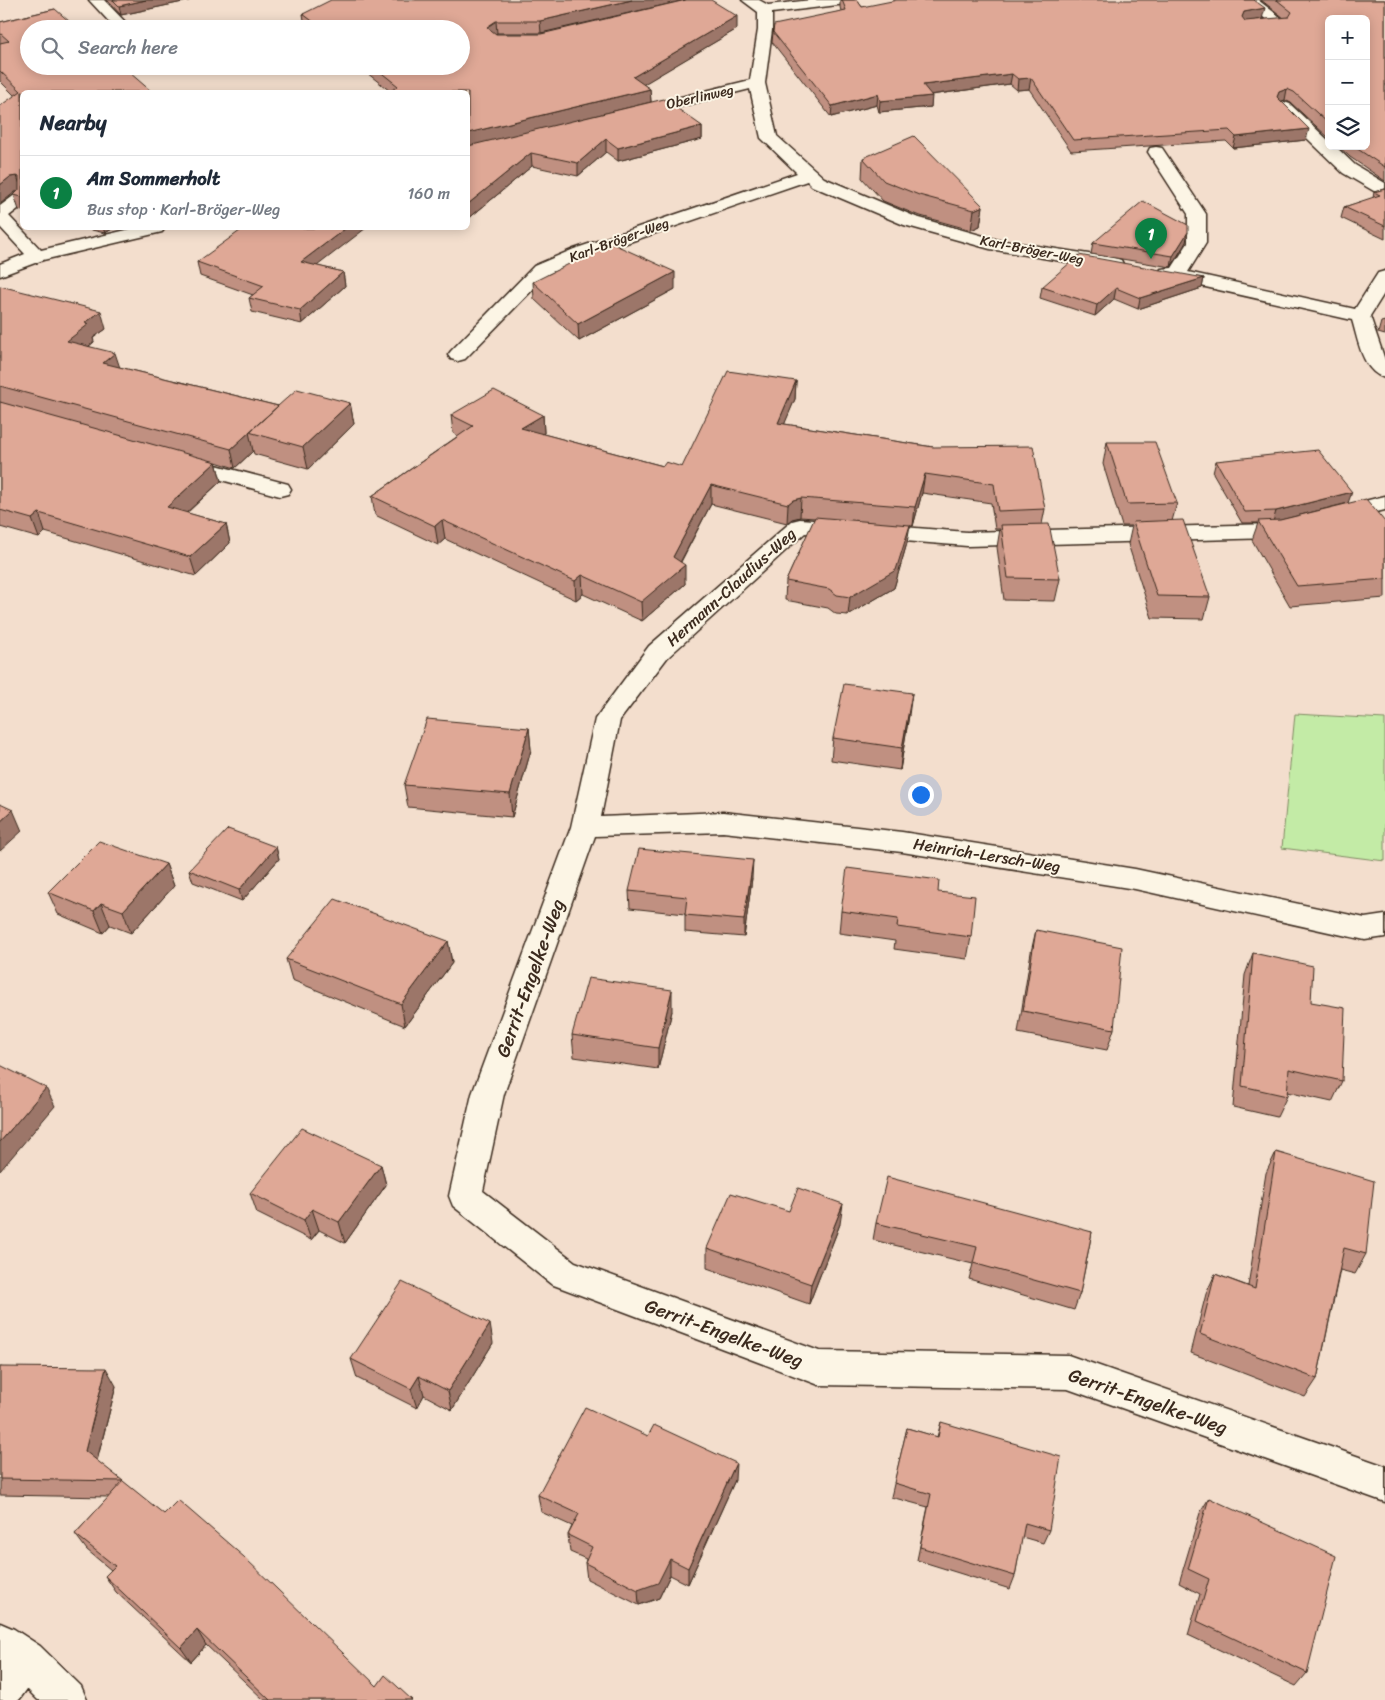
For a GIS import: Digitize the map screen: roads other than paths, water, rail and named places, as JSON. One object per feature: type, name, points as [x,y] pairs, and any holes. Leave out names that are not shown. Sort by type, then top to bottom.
[{"type":"street","points":[[96,0],[117,20]]},
{"type":"street","points":[[749,0],[765,10],[846,0]]},
{"type":"street","points":[[1248,0],[1281,23],[1248,28]]},
{"type":"street","name":"Karl-Bröger-Weg","points":[[765,10],[766,30],[757,83],[769,138],[818,182],[910,222],[996,245],[1133,268]]},
{"type":"street","name":"Oberlinweg","points":[[622,116],[757,83]]},
{"type":"street","points":[[1284,107],[1349,169],[1385,190]]},
{"type":"street","points":[[1156,152],[1196,214],[1197,243],[1177,275]]},
{"type":"street","name":"Karl-Bröger-Weg","points":[[458,355],[541,270],[580,253],[810,174]]},
{"type":"street","points":[[20,200],[0,216],[37,256]]},
{"type":"street","points":[[0,270],[37,256],[148,230]]},
{"type":"street","points":[[1153,271],[1360,316]]},
{"type":"street","points":[[1360,316],[1385,277]]},
{"type":"street","points":[[1360,316],[1376,363],[1385,372]]},
{"type":"street","points":[[158,455],[280,489]]},
{"type":"street","name":"Hermann-Claudius-Weg","points":[[584,826],[608,719],[658,652],[800,526],[967,539],[1273,531],[1385,503]]},
{"type":"street","name":"Heinrich-Lersch-Weg","points":[[584,826],[723,822],[902,842],[1135,878],[1365,929],[1385,926]]},
{"type":"street","name":"Gerrit-Engelke-Weg","points":[[584,826],[488,1094],[465,1196],[563,1273],[819,1368],[1068,1372],[1385,1484]]},
{"type":"street","points":[[0,1691],[13,1651],[67,1700]]},
{"type":"place","name":"Am Sommerholt","points":[[1151,259]]}]
